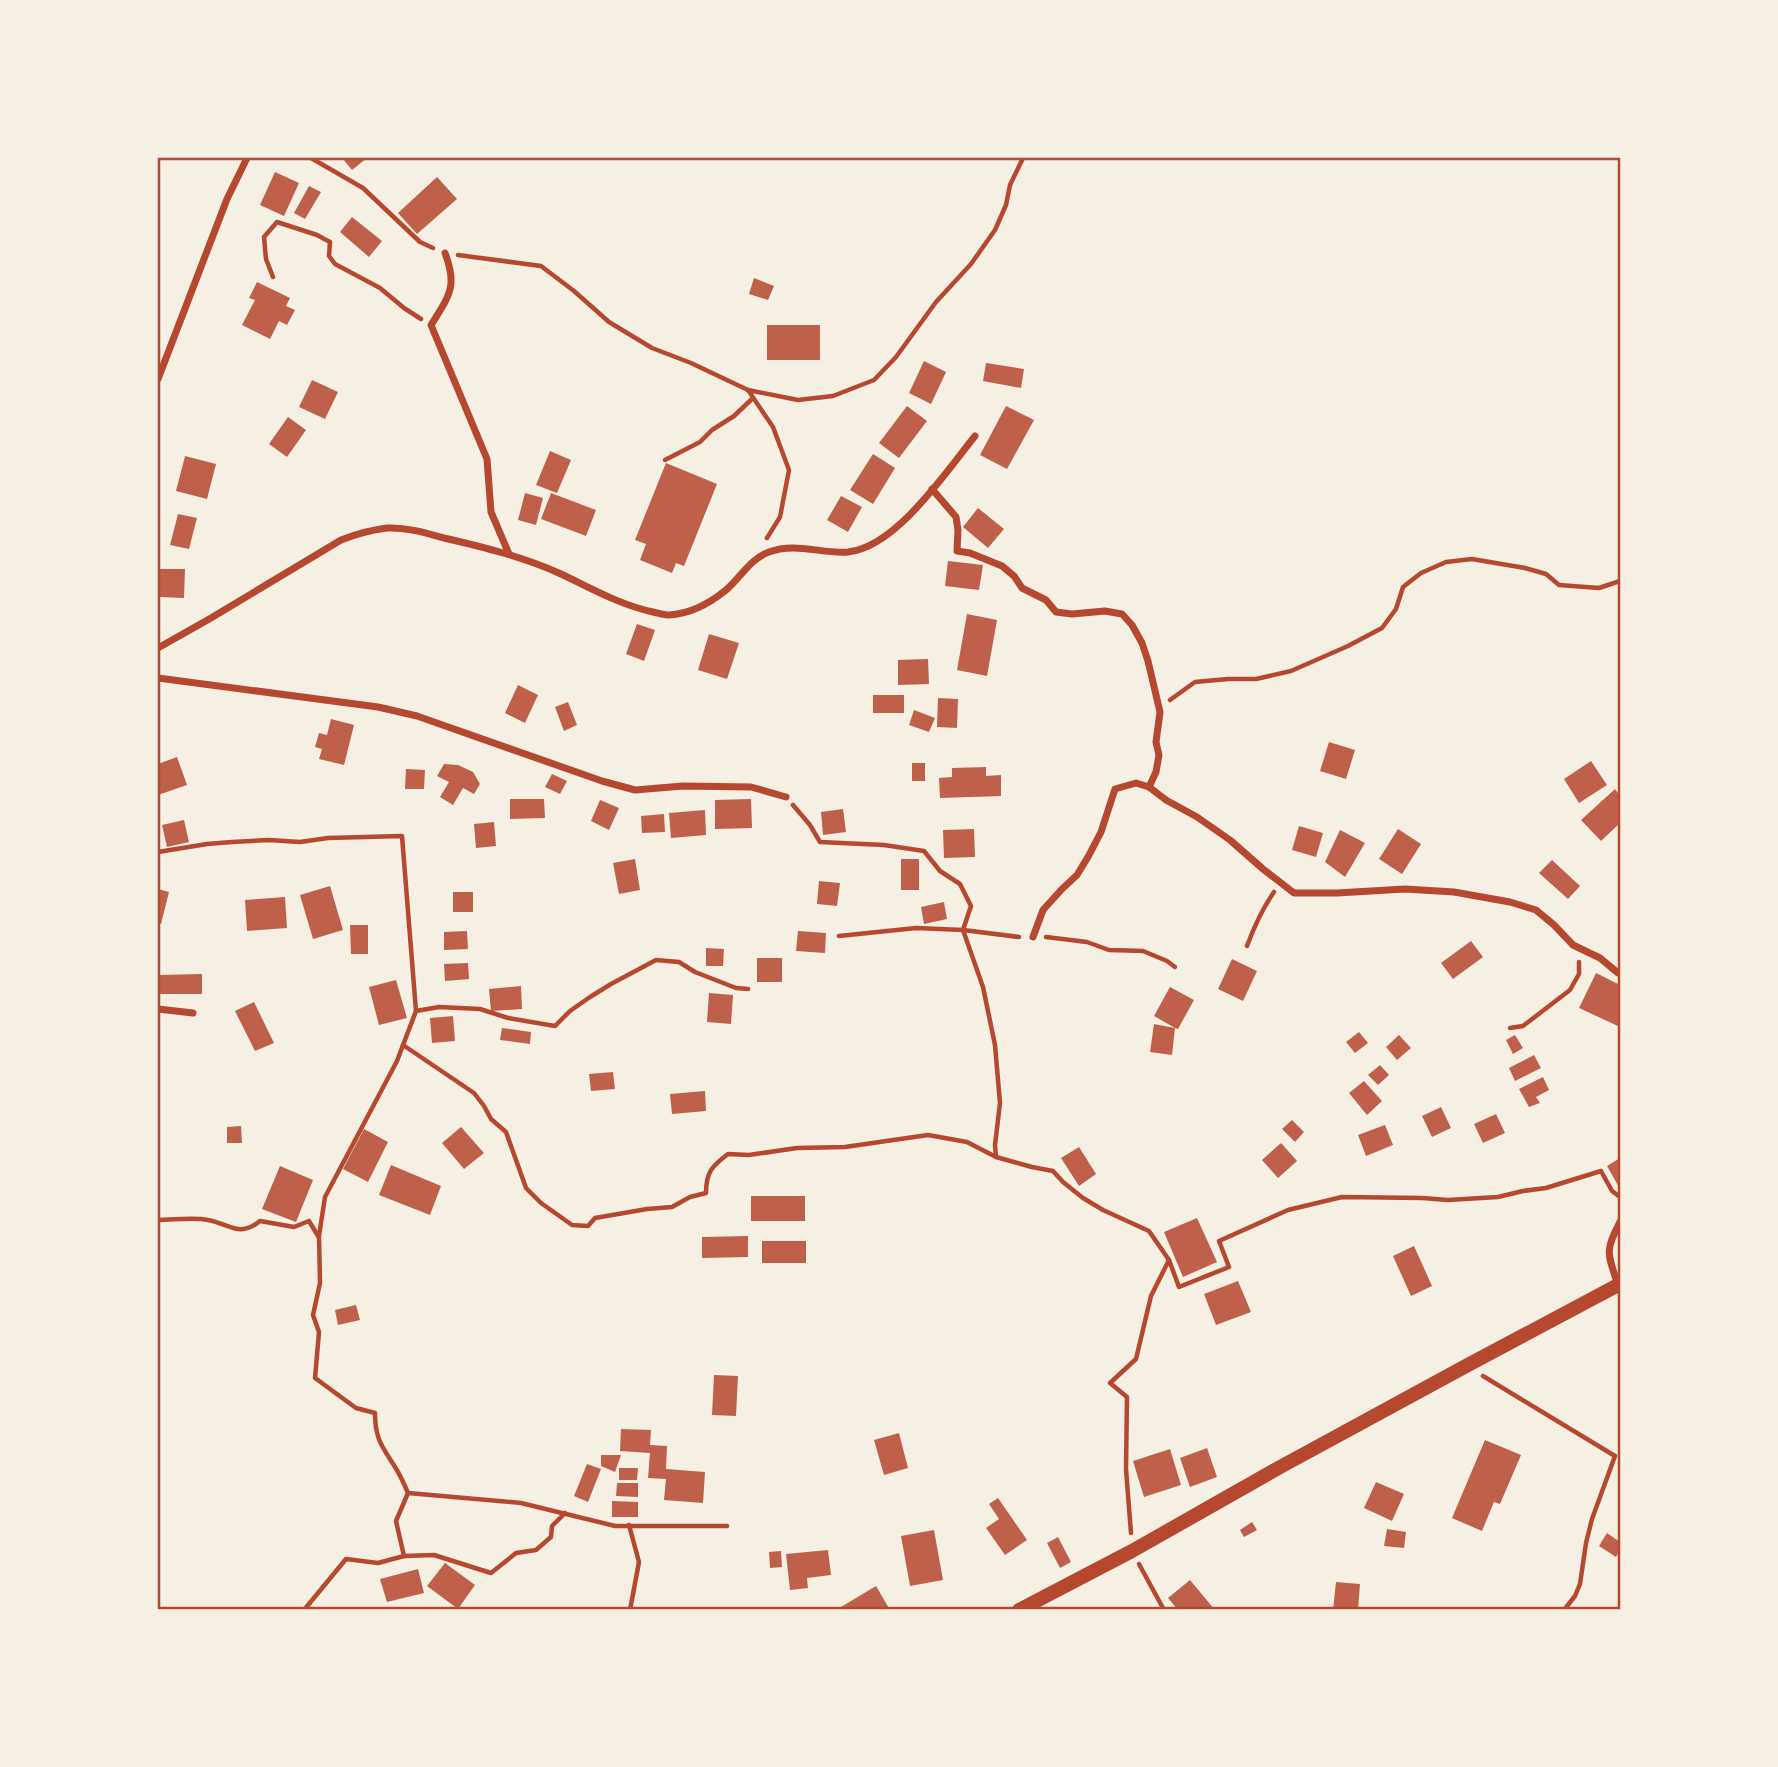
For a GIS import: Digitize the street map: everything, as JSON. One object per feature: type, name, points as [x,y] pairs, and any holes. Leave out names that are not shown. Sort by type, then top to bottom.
[{"type":"main road","points":[[1019,1609],[1132,1551],[1282,1466],[1619,1285]]},
{"type":"street","points":[[158,379],[227,199],[247,158]]},
{"type":"street","points":[[445,253],[451,270],[450,295],[431,326],[487,459],[491,512],[509,555]]},
{"type":"street","points":[[158,648],[341,540],[362,532],[389,528],[414,531],[509,555],[558,572],[634,608],[668,615],[698,609],[726,589],[754,560],[770,552],[787,548],[848,552],[883,537],[902,522],[975,436]]},
{"type":"street","points":[[932,489],[956,517],[957,551],[970,553],[1002,566],[1014,576],[1022,588],[1046,600],[1055,612],[1072,614],[1105,611],[1122,614],[1132,625],[1148,661],[1160,711],[1156,742],[1159,755],[1156,772],[1149,787]]},
{"type":"street","points":[[158,678],[378,707],[418,716],[602,781],[635,790],[683,786],[751,787],[786,797]]},
{"type":"street","points":[[1033,937],[1043,910],[1077,875],[1088,857],[1101,832],[1115,789],[1136,783],[1149,787],[1166,800],[1198,817],[1294,893],[1405,889],[1454,892],[1510,902],[1536,910],[1573,945],[1600,958],[1620,973]]},
{"type":"street","points":[[158,1009],[193,1013]]},
{"type":"street","points":[[1619,1285],[1610,1261],[1608,1246],[1620,1222]]},
{"type":"path","points":[[311,158],[363,188],[420,242],[445,253],[541,266],[574,290],[609,322],[652,348],[748,390],[798,400],[834,396],[874,380],[896,357],[936,302],[971,264],[995,230],[1006,205],[1010,185],[1023,158]]},
{"type":"path","points":[[273,277],[266,259],[264,237],[277,222],[330,242],[329,256],[335,264],[380,288],[431,326]]},
{"type":"path","points":[[748,390],[773,427],[789,470],[780,517],[754,560]]},
{"type":"path","points":[[665,460],[700,442],[753,398]]},
{"type":"path","points":[[1160,711],[1175,695],[1195,682],[1256,680],[1291,671],[1348,646],[1382,628],[1396,608],[1403,587],[1421,573],[1446,562],[1472,559],[1525,568],[1546,574],[1559,585],[1599,588],[1620,581]]},
{"type":"path","points":[[786,797],[810,825],[820,842],[884,845],[924,851],[940,871],[961,884],[971,906],[963,930],[983,987],[995,1045],[1000,1102],[996,1157]]},
{"type":"path","points":[[158,852],[232,842],[300,842],[328,838],[402,836],[416,1011],[397,1061],[325,1197],[318,1236],[320,1283],[313,1315],[318,1332],[315,1378],[356,1408],[375,1413],[375,1428],[380,1445],[408,1493],[396,1521],[404,1556]]},
{"type":"path","points":[[1247,946],[1266,902],[1281,883]]},
{"type":"path","points":[[839,936],[916,928],[963,930],[1009,937],[1087,942],[1108,950],[1143,951],[1175,967]]},
{"type":"path","points":[[1510,1028],[1523,1026],[1570,990],[1579,974],[1579,960],[1573,945]]},
{"type":"path","points":[[416,1011],[439,1007],[480,1009],[508,1018],[555,1026],[590,997],[656,960],[679,962],[695,972],[736,988],[748,989]]},
{"type":"path","points":[[403,1045],[474,1093],[491,1119],[506,1132],[526,1188],[541,1203],[572,1225],[588,1226],[595,1218],[671,1207],[690,1197],[706,1193],[706,1181],[714,1164],[728,1154],[750,1155],[797,1148],[845,1147],[928,1135],[967,1142],[996,1157],[1053,1171],[1083,1198],[1149,1231],[1169,1260],[1179,1287],[1229,1267],[1219,1241],[1288,1210],[1342,1197],[1448,1200],[1498,1197],[1546,1188],[1601,1171],[1612,1191],[1620,1197]]},
{"type":"path","points":[[158,1220],[208,1219],[229,1228],[250,1229],[260,1221],[294,1227],[309,1221],[318,1236]]},
{"type":"path","points":[[1164,1609],[1132,1551],[1126,1469],[1127,1397],[1110,1383],[1136,1359],[1151,1296],[1169,1260]]},
{"type":"path","points":[[1466,1366],[1618,1456],[1592,1519],[1580,1584],[1575,1596],[1564,1609]]},
{"type":"path","points":[[408,1493],[521,1503],[615,1526],[727,1526]]},
{"type":"path","points":[[304,1609],[346,1559],[378,1563],[404,1556],[434,1555],[491,1573],[516,1553],[536,1550],[551,1537],[552,1526],[565,1513]]},
{"type":"path","points":[[629,1525],[639,1562],[630,1609]]},
{"type":"building","points":[[342,158],[367,158],[352,170]]},
{"type":"building","points":[[275,172],[299,183],[284,216],[260,205]]},
{"type":"building","points":[[437,177],[457,199],[417,234],[398,213]]},
{"type":"building","points":[[309,186],[321,192],[305,219],[294,213]]},
{"type":"building","points":[[352,217],[382,241],[369,257],[340,232]]},
{"type":"building","points":[[754,278],[774,286],[768,300],[749,294]]},
{"type":"building","points":[[257,282],[290,298],[286,306],[295,310],[287,325],[279,321],[270,339],[242,325],[255,300],[249,298]]},
{"type":"building","points":[[767,325],[820,325],[820,360],[767,360]]},
{"type":"building","points":[[924,361],[946,372],[931,404],[909,393]]},
{"type":"building","points":[[986,363],[1024,369],[1021,388],[983,381]]},
{"type":"building","points":[[312,380],[338,392],[325,419],[299,407]]},
{"type":"building","points":[[907,406],[927,421],[899,458],[879,443]]},
{"type":"building","points":[[1006,406],[1034,420],[1007,469],[980,455]]},
{"type":"building","points":[[288,417],[306,430],[287,457],[269,444]]},
{"type":"building","points":[[550,451],[571,460],[557,493],[536,485]]},
{"type":"building","points":[[873,454],[895,468],[873,504],[850,490]]},
{"type":"building","points":[[185,456],[216,464],[207,499],[176,491]]},
{"type":"building","points":[[666,463],[717,484],[684,566],[676,563],[672,573],[640,560],[646,544],[635,540]]},
{"type":"building","points":[[525,493],[543,498],[536,525],[518,520]]},
{"type":"building","points":[[551,493],[596,510],[586,536],[541,519]]},
{"type":"building","points":[[841,496],[862,507],[848,532],[827,520]]},
{"type":"building","points":[[978,508],[1004,529],[988,548],[963,527]]},
{"type":"building","points":[[178,514],[197,518],[189,549],[170,545]]},
{"type":"building","points":[[948,561],[983,565],[979,590],[945,586]]},
{"type":"building","points":[[160,569],[185,569],[184,598],[159,597]]},
{"type":"building","points":[[967,614],[997,620],[987,676],[957,670]]},
{"type":"building","points":[[637,624],[655,630],[644,661],[626,654]]},
{"type":"building","points":[[709,634],[739,643],[727,679],[698,670]]},
{"type":"building","points":[[928,659],[929,684],[898,685],[898,660]]},
{"type":"building","points":[[518,685],[538,695],[525,723],[505,713]]},
{"type":"building","points":[[873,695],[904,695],[904,713],[873,713]]},
{"type":"building","points":[[938,698],[958,699],[957,728],[937,727]]},
{"type":"building","points":[[568,702],[577,725],[564,731],[555,707]]},
{"type":"building","points":[[914,710],[935,718],[929,732],[909,725]]},
{"type":"building","points":[[331,719],[354,725],[344,765],[319,759],[322,749],[315,747],[319,733],[327,735]]},
{"type":"building","points":[[1329,742],[1355,750],[1346,779],[1320,771]]},
{"type":"building","points":[[177,757],[187,785],[158,795],[158,764]]},
{"type":"building","points":[[1591,761],[1607,785],[1579,803],[1564,779]]},
{"type":"building","points":[[912,763],[925,763],[925,781],[912,781]]},
{"type":"building","points":[[444,764],[458,765],[473,772],[480,784],[474,794],[463,788],[453,805],[440,797],[449,782],[437,776]]},
{"type":"building","points":[[986,767],[986,776],[1001,775],[1001,796],[940,798],[939,778],[952,777],[952,768]]},
{"type":"building","points":[[406,769],[425,770],[424,789],[405,789]]},
{"type":"building","points":[[552,774],[567,781],[560,794],[545,787]]},
{"type":"building","points":[[1615,789],[1620,796],[1620,823],[1601,841],[1581,820]]},
{"type":"building","points":[[510,799],[544,799],[545,818],[510,819]]},
{"type":"building","points":[[751,799],[752,828],[715,829],[715,800]]},
{"type":"building","points":[[600,800],[619,808],[609,830],[591,821]]},
{"type":"building","points":[[843,809],[846,832],[823,835],[821,812]]},
{"type":"building","points":[[705,810],[706,835],[671,838],[669,813]]},
{"type":"building","points":[[664,814],[665,832],[642,833],[641,816]]},
{"type":"building","points":[[184,820],[189,842],[167,847],[162,825]]},
{"type":"building","points":[[494,822],[496,846],[476,848],[474,824]]},
{"type":"building","points":[[1299,826],[1323,833],[1316,857],[1292,850]]},
{"type":"building","points":[[974,829],[975,857],[944,858],[943,830]]},
{"type":"building","points":[[1398,829],[1421,844],[1402,874],[1379,859]]},
{"type":"building","points":[[1340,830],[1365,843],[1345,877],[1325,862]]},
{"type":"building","points":[[635,859],[640,890],[619,894],[613,863]]},
{"type":"building","points":[[901,859],[919,859],[919,890],[901,890]]},
{"type":"building","points":[[1552,860],[1580,886],[1568,899],[1539,873]]},
{"type":"building","points":[[819,881],[840,883],[837,906],[817,904]]},
{"type":"building","points":[[330,886],[343,930],[313,939],[300,895]]},
{"type":"building","points":[[158,889],[169,892],[161,924],[158,923]]},
{"type":"building","points":[[453,892],[473,892],[473,912],[453,912]]},
{"type":"building","points":[[285,897],[287,928],[247,931],[245,900]]},
{"type":"building","points":[[944,902],[947,919],[924,924],[921,907]]},
{"type":"building","points":[[350,925],[368,925],[368,954],[351,954]]},
{"type":"building","points":[[467,931],[468,949],[444,950],[444,932]]},
{"type":"building","points":[[798,931],[826,933],[825,953],[796,951]]},
{"type":"building","points":[[1471,941],[1483,957],[1453,979],[1441,963]]},
{"type":"building","points":[[706,948],[724,949],[723,966],[706,966]]},
{"type":"building","points":[[757,958],[782,958],[782,982],[757,982]]},
{"type":"building","points":[[1232,959],[1257,971],[1243,1001],[1218,989]]},
{"type":"building","points":[[468,963],[469,979],[445,981],[444,964]]},
{"type":"building","points":[[1596,973],[1620,985],[1620,1027],[1579,1008]]},
{"type":"building","points":[[202,974],[202,994],[158,994],[158,975]]},
{"type":"building","points":[[396,980],[407,1018],[379,1025],[369,987]]},
{"type":"building","points":[[521,986],[522,1009],[491,1011],[489,989]]},
{"type":"building","points":[[1170,987],[1194,1000],[1178,1029],[1154,1016]]},
{"type":"building","points":[[709,993],[733,995],[731,1024],[707,1022]]},
{"type":"building","points":[[254,1002],[274,1043],[255,1051],[235,1011]]},
{"type":"building","points":[[453,1016],[455,1041],[432,1043],[430,1018]]},
{"type":"building","points":[[1154,1024],[1175,1028],[1172,1055],[1150,1052]]},
{"type":"building","points":[[502,1028],[531,1032],[530,1044],[500,1040]]},
{"type":"building","points":[[1359,1032],[1368,1043],[1355,1053],[1346,1042]]},
{"type":"building","points":[[1399,1035],[1411,1048],[1397,1060],[1386,1047]]},
{"type":"building","points":[[1515,1035],[1523,1048],[1513,1054],[1506,1040]]},
{"type":"building","points":[[1534,1055],[1541,1068],[1515,1081],[1509,1068]]},
{"type":"building","points":[[1380,1065],[1389,1075],[1378,1085],[1368,1075]]},
{"type":"building","points":[[613,1072],[615,1089],[591,1091],[589,1074]]},
{"type":"building","points":[[1543,1077],[1549,1090],[1536,1097],[1540,1103],[1529,1107],[1519,1089]]},
{"type":"building","points":[[1364,1081],[1382,1101],[1367,1115],[1349,1093]]},
{"type":"building","points":[[705,1091],[706,1111],[672,1114],[670,1094]]},
{"type":"building","points":[[1441,1107],[1451,1128],[1432,1137],[1422,1116]]},
{"type":"building","points":[[1496,1114],[1505,1133],[1483,1143],[1474,1124]]},
{"type":"building","points":[[1292,1120],[1304,1132],[1295,1142],[1282,1129]]},
{"type":"building","points":[[1385,1125],[1393,1145],[1366,1156],[1358,1135]]},
{"type":"building","points":[[241,1126],[242,1143],[227,1143],[227,1127]]},
{"type":"building","points":[[461,1127],[484,1153],[464,1169],[442,1143]]},
{"type":"building","points":[[364,1129],[388,1142],[368,1182],[343,1169]]},
{"type":"building","points":[[1281,1143],[1297,1161],[1278,1178],[1262,1160]]},
{"type":"building","points":[[1079,1147],[1096,1174],[1079,1186],[1061,1158]]},
{"type":"building","points":[[1620,1158],[1620,1189],[1607,1166]]},
{"type":"building","points":[[391,1165],[441,1186],[430,1215],[379,1195]]},
{"type":"building","points":[[280,1166],[313,1180],[296,1222],[262,1209]]},
{"type":"building","points":[[751,1196],[805,1196],[805,1221],[751,1221]]},
{"type":"building","points":[[1197,1218],[1217,1262],[1183,1277],[1164,1232]]},
{"type":"building","points":[[748,1236],[748,1257],[702,1258],[702,1237]]},
{"type":"building","points":[[762,1241],[806,1241],[806,1263],[762,1263]]},
{"type":"building","points":[[1414,1246],[1432,1286],[1411,1296],[1393,1256]]},
{"type":"building","points":[[1238,1281],[1251,1312],[1216,1325],[1204,1294]]},
{"type":"building","points":[[356,1305],[360,1320],[338,1325],[335,1310]]},
{"type":"building","points":[[714,1375],[738,1376],[736,1416],[712,1415]]},
{"type":"building","points":[[621,1429],[651,1430],[650,1445],[667,1446],[666,1469],[705,1472],[703,1503],[664,1500],[666,1479],[648,1478],[650,1453],[620,1451]]},
{"type":"building","points":[[899,1433],[908,1468],[884,1475],[874,1440]]},
{"type":"building","points":[[1485,1440],[1521,1455],[1500,1504],[1494,1502],[1482,1531],[1452,1518]]},
{"type":"building","points":[[1207,1448],[1217,1477],[1190,1487],[1180,1458]]},
{"type":"building","points":[[1170,1449],[1181,1485],[1144,1497],[1133,1461]]},
{"type":"building","points":[[601,1455],[621,1455],[615,1472],[601,1466]]},
{"type":"building","points":[[587,1464],[601,1469],[588,1502],[574,1496]]},
{"type":"building","points":[[619,1468],[638,1468],[637,1480],[619,1480]]},
{"type":"building","points":[[1376,1482],[1404,1494],[1392,1521],[1364,1508]]},
{"type":"building","points":[[617,1483],[638,1483],[638,1497],[616,1496]]},
{"type":"building","points":[[998,1498],[1027,1540],[1005,1555],[986,1528],[999,1519],[989,1504]]},
{"type":"building","points":[[612,1501],[638,1502],[638,1517],[612,1517]]},
{"type":"building","points":[[1252,1522],[1257,1530],[1244,1537],[1240,1530]]},
{"type":"building","points":[[1387,1529],[1406,1532],[1404,1548],[1384,1546]]},
{"type":"building","points":[[934,1530],[943,1580],[910,1586],[901,1536]]},
{"type":"building","points":[[1607,1533],[1620,1542],[1616,1557],[1599,1546]]},
{"type":"building","points":[[1058,1537],[1071,1562],[1060,1568],[1047,1543]]},
{"type":"building","points":[[828,1550],[831,1575],[807,1578],[808,1588],[790,1590],[786,1554]]},
{"type":"building","points":[[781,1551],[782,1567],[770,1568],[769,1552]]},
{"type":"building","points":[[445,1563],[475,1585],[458,1609],[427,1586]]},
{"type":"building","points":[[418,1569],[424,1593],[387,1602],[380,1579]]},
{"type":"building","points":[[1190,1580],[1215,1610],[1178,1610],[1168,1598]]},
{"type":"building","points":[[1336,1582],[1360,1584],[1358,1610],[1333,1610]]},
{"type":"building","points":[[876,1586],[890,1610],[836,1610]]}]
